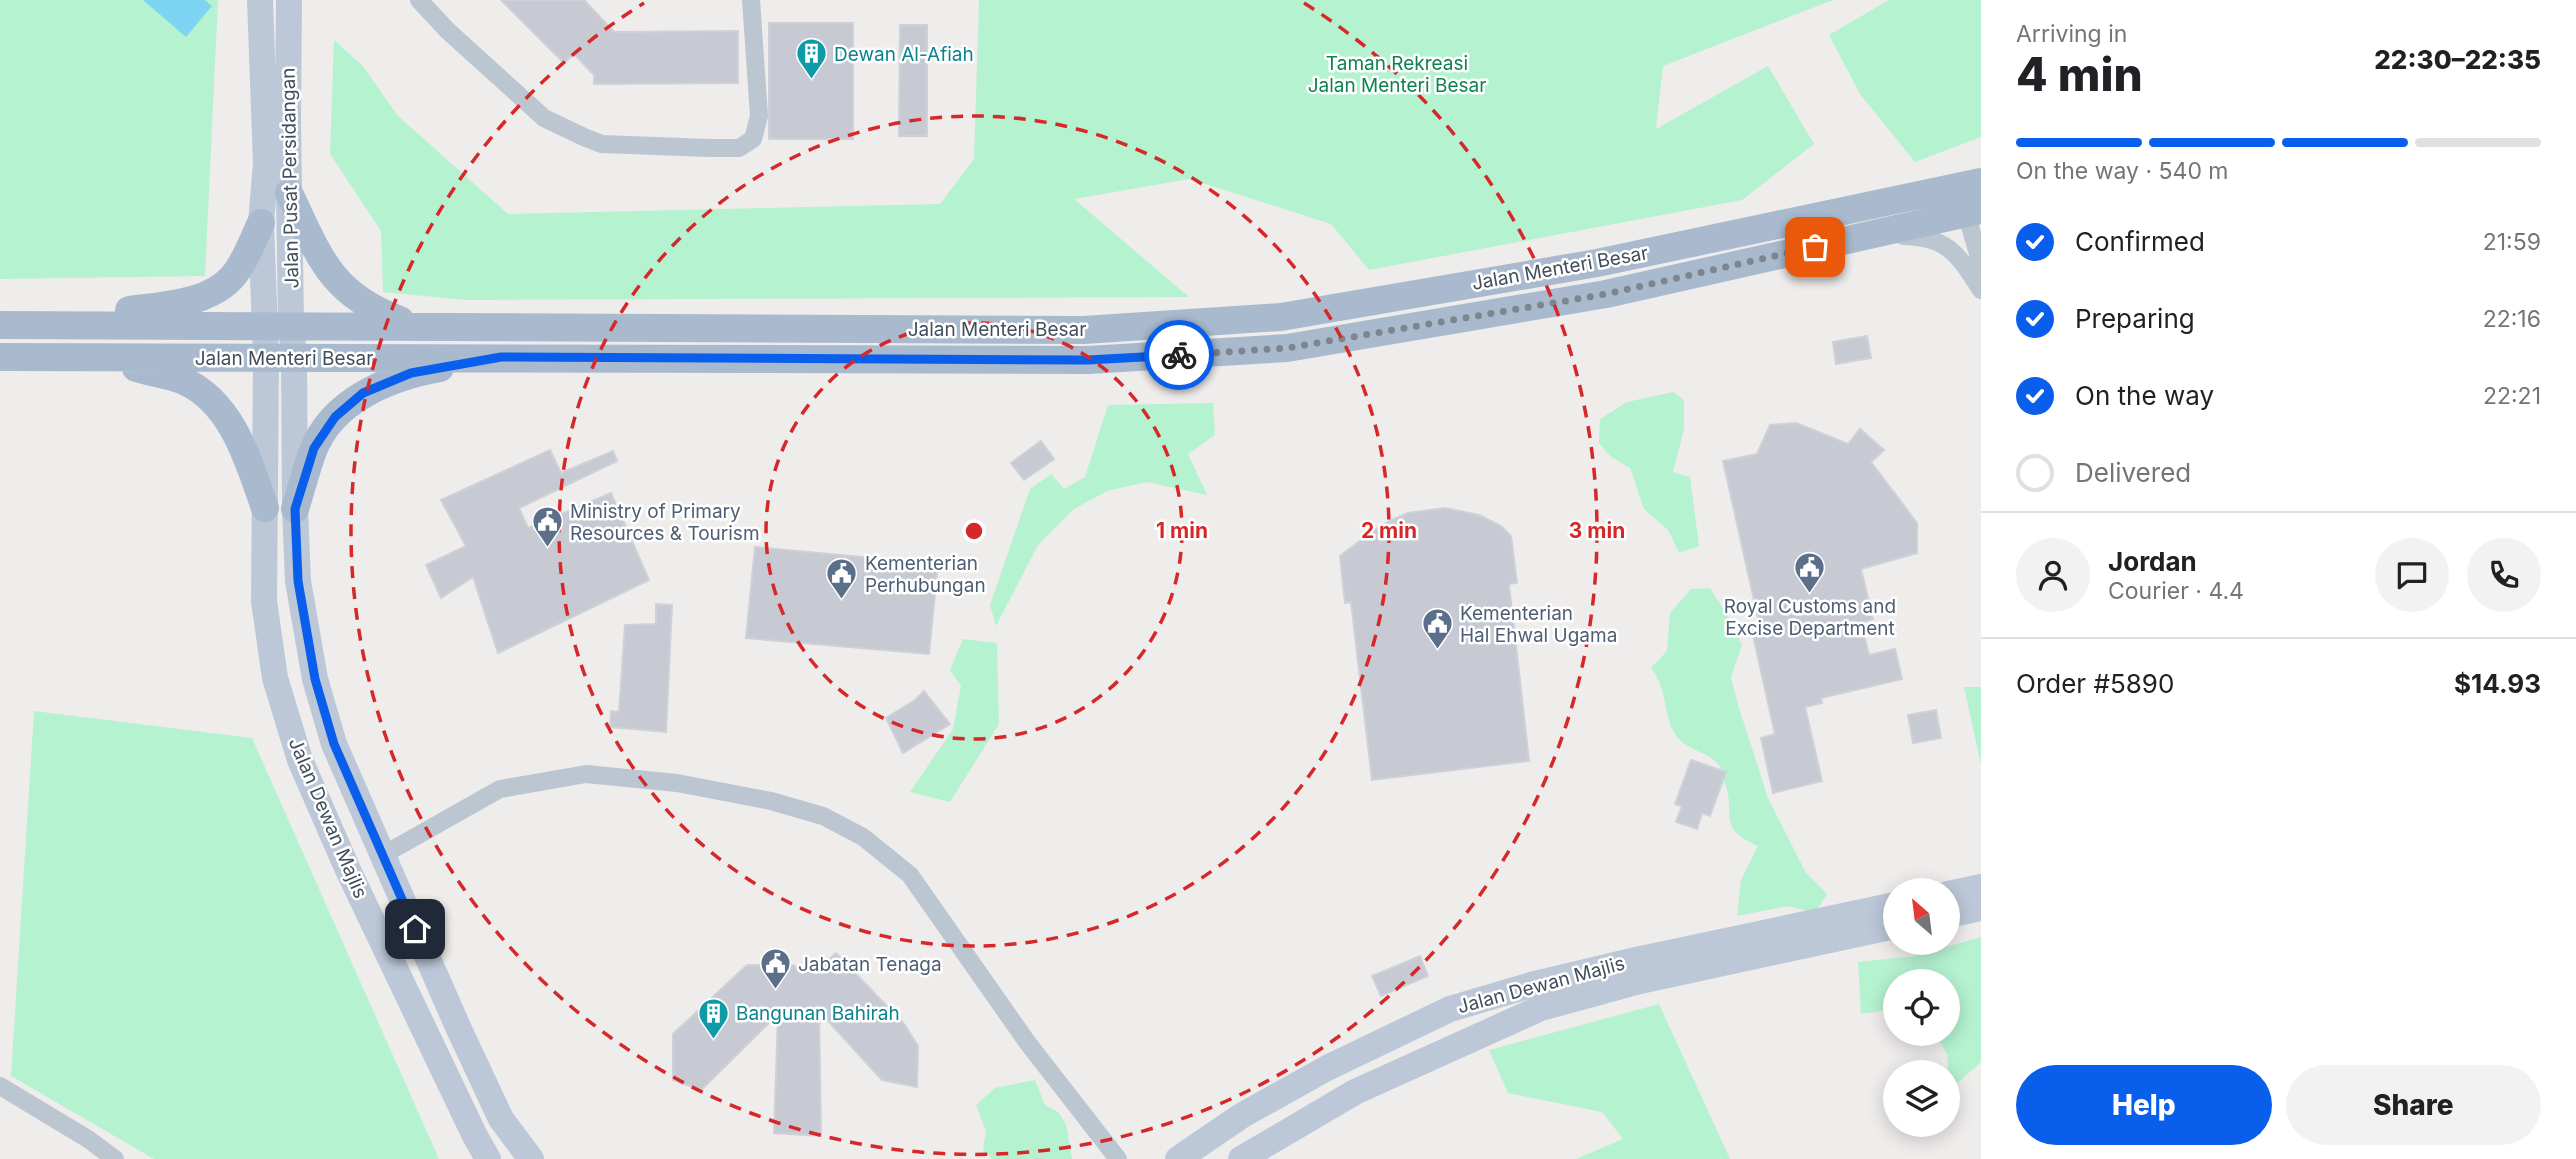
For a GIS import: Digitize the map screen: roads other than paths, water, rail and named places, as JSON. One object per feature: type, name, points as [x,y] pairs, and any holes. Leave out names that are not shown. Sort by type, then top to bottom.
[{"type":"main road","name":"Jalan Menteri Besar","points":[[0,325],[1084,330],[1281,317],[1597,263],[1981,181]]},
{"type":"main road","points":[[289,193],[315,248],[335,279],[373,310],[417,326]]},
{"type":"main road","name":"Jalan Menteri Besar","points":[[0,357],[1088,360],[1287,348],[1606,294],[1974,211]]},
{"type":"main road","points":[[36,325],[188,302],[217,288],[238,271],[261,223]]},
{"type":"main road","points":[[295,509],[314,448],[335,417],[363,393],[411,373],[501,357]]},
{"type":"main road","points":[[105,358],[185,382],[209,399],[228,421],[245,453],[265,508]]},
{"type":"street","name":"Jalan Pusat Persidangan","points":[[260,0],[267,163],[261,223],[278,325],[294,356]]},
{"type":"street","name":"Jalan Pusat Persidangan","points":[[278,325],[289,193],[289,0]]},
{"type":"street","points":[[419,0],[448,31],[544,118],[602,144],[739,148],[753,139],[759,116],[751,0]]},
{"type":"street","points":[[1949,189],[1974,211],[1981,264]]},
{"type":"street","points":[[1868,235],[1925,237],[1946,246],[1961,261],[1981,290]]},
{"type":"street","name":"Jalan Dewan Majlis","points":[[278,325],[266,359],[264,601],[275,678],[300,760],[348,870],[488,1159]]},
{"type":"street","name":"Jalan Dewan Majlis","points":[[294,356],[298,581],[315,679],[334,744],[516,1155]]},
{"type":"street","points":[[383,855],[500,789],[586,774],[677,783],[771,801],[823,816],[863,837],[911,875],[1027,1042],[1118,1159]]},
{"type":"street","points":[[1960,891],[1981,887]]},
{"type":"street","name":"Jalan Dewan Majlis","points":[[1178,1159],[1241,1116],[1327,1068],[1450,1009],[1531,985],[1636,960],[1883,908]]},
{"type":"street","points":[[1960,912],[1981,908]]},
{"type":"street","name":"Jalan Dewan Majlis","points":[[1241,1159],[1355,1092],[1541,1008],[1640,981],[1883,929]]},
{"type":"street","points":[[0,1086],[88,1139],[115,1159]]},
{"type":"water","points":[[143,0],[205,0],[212,6],[186,37]]},
{"type":"place","name":"Dewan Al-Afiah","points":[[811,81]]},
{"type":"place","name":"Ministry of Primary Resources & Tourism","points":[[547,549]]},
{"type":"place","name":"Royal Customs and Excise Department","points":[[1810,594]]},
{"type":"place","name":"Kementerian Perhubungan","points":[[842,601]]},
{"type":"place","name":"Kementerian Hal Ehwal Ugama","points":[[1437,651]]},
{"type":"place","name":"Jabatan Tenaga","points":[[775,991]]},
{"type":"place","name":"Bangunan Bahirah","points":[[713,1040]]},
{"type":"park label","name":"Taman Rekreasi Jalan Menteri Besar","points":[[1397,74]]}]
